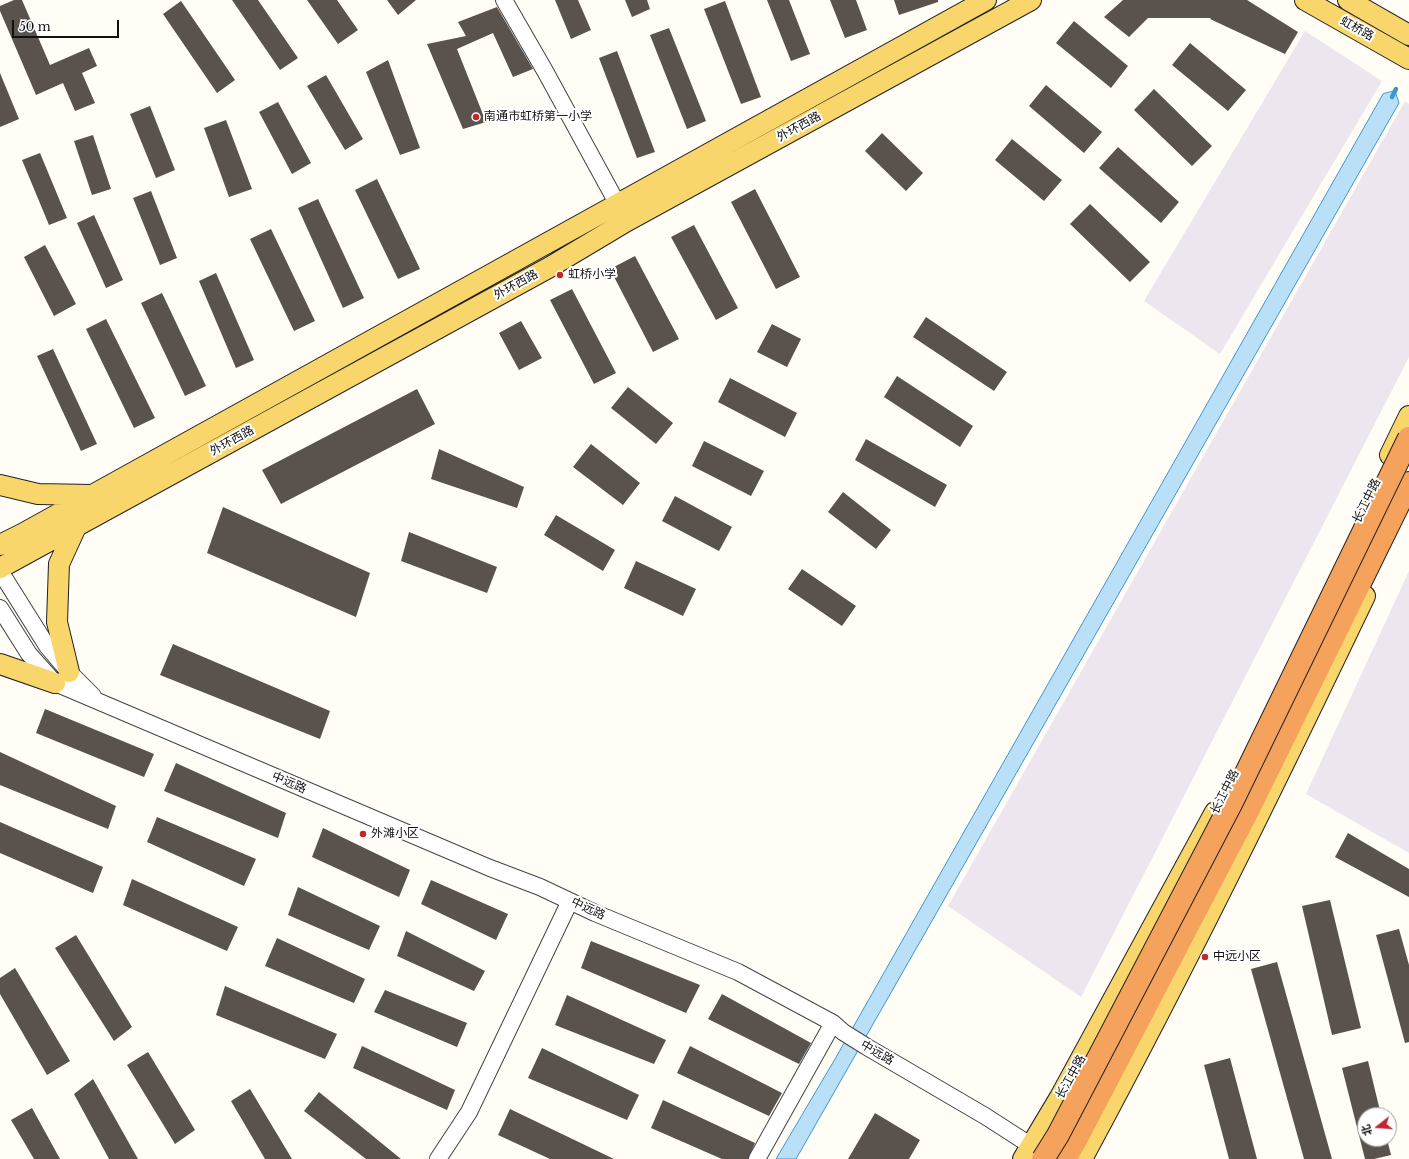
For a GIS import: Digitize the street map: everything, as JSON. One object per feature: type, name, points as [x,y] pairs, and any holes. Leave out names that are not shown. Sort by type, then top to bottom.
[{"type":"highway","name":"长江中路","points":[[1033,1155],[1058,1135],[1231,804],[1409,438]]},
{"type":"highway","points":[[1065,1159],[1249,808],[1409,483]]},
{"type":"main road","name":"外环西路","points":[[0,569],[550,267],[622,213],[986,0]]},
{"type":"main road","name":"外环西路","points":[[0,545],[482,278],[622,213],[1031,0]]},
{"type":"main road","name":"虹桥路","points":[[1305,0],[1409,59]]},
{"type":"main road","name":"虹桥路","points":[[1348,0],[1409,35]]},
{"type":"main road","name":"长江中路","points":[[1033,1155],[1060,1097],[1224,796],[1409,416]]},
{"type":"main road","points":[[0,485],[38,494],[92,495]]},
{"type":"main road","points":[[1082,1159],[1192,951],[1409,507]]},
{"type":"main road","points":[[0,664],[62,677],[57,622],[59,564],[76,527]]},
{"type":"street","points":[[504,0],[545,70],[622,213]]},
{"type":"street","name":"中远路","points":[[0,569],[47,646],[62,677]]},
{"type":"street","name":"中远路","points":[[0,608],[29,654],[100,703],[738,972],[838,1028],[867,1047],[985,1116],[1033,1155],[1052,1159]]},
{"type":"street","points":[[438,1159],[469,1112],[570,901]]},
{"type":"street","points":[[757,1159],[838,1028]]},
{"type":"shaded area","points":[[1305,31],[1382,81],[1220,354],[1144,301]]},
{"type":"shaded area","points":[[1405,101],[1409,104],[1409,357],[1081,997],[948,906]]},
{"type":"shaded area","points":[[1409,571],[1409,853],[1306,794]]},
{"type":"water","points":[[1395,91],[1399,103],[796,1159],[776,1159],[835,1059],[1383,94]]},
{"type":"building","points":[[14,0],[22,0],[50,65],[89,48],[97,66],[82,73],[95,103],[75,111],[63,83],[36,95],[0,11],[0,6]]},
{"type":"building","points":[[232,0],[258,0],[298,58],[280,70]]},
{"type":"building","points":[[307,0],[337,0],[358,30],[338,44]]},
{"type":"building","points":[[387,0],[416,0],[398,15]]},
{"type":"building","points":[[555,0],[578,0],[591,30],[571,39]]},
{"type":"building","points":[[625,0],[647,0],[650,9],[632,17]]},
{"type":"building","points":[[767,0],[789,0],[810,54],[791,61]]},
{"type":"building","points":[[830,0],[856,0],[867,30],[845,38]]},
{"type":"building","points":[[894,0],[938,0],[938,2],[899,15]]},
{"type":"building","points":[[1123,0],[1247,0],[1298,32],[1285,54],[1210,19],[1211,18],[1148,18],[1129,37],[1104,17]]},
{"type":"building","points":[[181,1],[235,80],[217,93],[163,14]]},
{"type":"building","points":[[725,1],[761,97],[741,104],[704,9]]},
{"type":"building","points":[[497,7],[533,69],[513,77],[493,33],[457,49],[486,122],[463,129],[427,44],[466,36],[458,22]]},
{"type":"building","points":[[1074,21],[1128,66],[1111,88],[1056,43]]},
{"type":"building","points":[[669,28],[706,121],[687,129],[650,35]]},
{"type":"building","points":[[1190,43],[1246,90],[1228,111],[1172,65]]},
{"type":"building","points":[[617,51],[655,152],[637,158],[599,58]]},
{"type":"building","points":[[388,60],[420,148],[400,155],[366,72]]},
{"type":"building","points":[[0,73],[19,119],[0,127]]},
{"type":"building","points":[[326,75],[363,139],[345,150],[307,86]]},
{"type":"building","points":[[1046,85],[1102,132],[1084,153],[1029,106]]},
{"type":"building","points":[[1154,89],[1212,146],[1192,166],[1134,110]]},
{"type":"building","points":[[278,102],[311,163],[292,174],[259,112]]},
{"type":"building","points":[[150,106],[175,170],[156,178],[130,114]]},
{"type":"building","points":[[226,120],[252,189],[229,197],[204,128]]},
{"type":"building","points":[[882,133],[923,173],[906,191],[865,151]]},
{"type":"building","points":[[93,135],[111,189],[92,195],[74,141]]},
{"type":"building","points":[[1012,139],[1062,180],[1044,201],[995,160]]},
{"type":"building","points":[[1118,147],[1179,202],[1161,223],[1099,168]]},
{"type":"building","points":[[40,153],[67,218],[49,225],[22,160]]},
{"type":"building","points":[[377,179],[420,269],[398,279],[355,190]]},
{"type":"building","points":[[755,189],[800,277],[776,289],[731,202]]},
{"type":"building","points":[[151,191],[177,258],[160,265],[133,198]]},
{"type":"building","points":[[318,199],[364,298],[343,308],[298,208]]},
{"type":"building","points":[[1090,204],[1150,262],[1130,282],[1070,224]]},
{"type":"building","points":[[94,215],[123,280],[106,288],[77,223]]},
{"type":"building","points":[[694,225],[738,308],[716,320],[671,237]]},
{"type":"building","points":[[271,229],[315,321],[294,331],[250,239]]},
{"type":"building","points":[[45,245],[76,304],[54,316],[24,257]]},
{"type":"building","points":[[635,256],[679,339],[653,352],[610,269]]},
{"type":"building","points":[[216,273],[254,360],[236,368],[199,281]]},
{"type":"building","points":[[572,289],[616,373],[594,384],[550,300]]},
{"type":"building","points":[[162,293],[206,386],[185,396],[141,303]]},
{"type":"building","points":[[926,317],[1007,372],[994,391],[913,337]]},
{"type":"building","points":[[106,319],[155,418],[134,428],[86,329]]},
{"type":"building","points":[[521,321],[542,358],[519,370],[499,333]]},
{"type":"building","points":[[772,324],[801,339],[787,367],[757,352]]},
{"type":"building","points":[[53,349],[97,444],[81,451],[37,356]]},
{"type":"building","points":[[897,376],[973,426],[960,447],[884,397]]},
{"type":"building","points":[[730,378],[797,413],[785,437],[718,402]]},
{"type":"building","points":[[628,387],[673,423],[656,444],[611,408]]},
{"type":"building","points":[[417,389],[435,424],[281,504],[262,470]]},
{"type":"building","points":[[866,439],[947,485],[935,507],[855,460]]},
{"type":"building","points":[[704,441],[764,471],[751,496],[692,466]]},
{"type":"building","points":[[591,444],[640,483],[623,505],[573,467]]},
{"type":"building","points":[[439,449],[524,487],[517,508],[431,479]]},
{"type":"building","points":[[843,492],[891,530],[876,549],[828,512]]},
{"type":"building","points":[[675,496],[732,527],[719,551],[662,521]]},
{"type":"building","points":[[223,507],[370,573],[356,617],[207,553]]},
{"type":"building","points":[[556,515],[615,550],[603,571],[544,535]]},
{"type":"building","points":[[409,532],[497,567],[487,593],[401,561]]},
{"type":"building","points":[[636,561],[696,589],[683,616],[624,588]]},
{"type":"building","points":[[802,569],[856,606],[842,626],[788,589]]},
{"type":"building","points":[[173,644],[330,711],[320,739],[160,675]]},
{"type":"building","points":[[45,709],[154,754],[144,777],[36,733]]},
{"type":"building","points":[[0,752],[116,806],[108,829],[0,785]]},
{"type":"building","points":[[176,763],[286,813],[278,838],[164,791]]},
{"type":"building","points":[[157,817],[256,859],[244,886],[147,842]]},
{"type":"building","points":[[0,822],[103,867],[93,893],[0,853]]},
{"type":"building","points":[[323,828],[410,870],[399,897],[312,857]]},
{"type":"building","points":[[1348,833],[1409,869],[1409,897],[1335,857]]},
{"type":"building","points":[[132,879],[238,927],[227,951],[123,905]]},
{"type":"building","points":[[431,880],[508,914],[496,940],[421,904]]},
{"type":"building","points":[[298,887],[380,926],[369,950],[288,915]]},
{"type":"building","points":[[1330,900],[1361,1028],[1332,1035],[1302,906]]},
{"type":"building","points":[[1399,929],[1409,965],[1409,1042],[1405,1043],[1376,935]]},
{"type":"building","points":[[406,931],[485,971],[474,991],[397,956]]},
{"type":"building","points":[[76,935],[132,1027],[114,1041],[55,948]]},
{"type":"building","points":[[277,938],[365,979],[354,1003],[265,966]]},
{"type":"building","points":[[591,941],[700,985],[686,1013],[581,968]]},
{"type":"building","points":[[1277,962],[1332,1159],[1304,1159],[1251,969]]},
{"type":"building","points":[[15,968],[70,1061],[47,1075],[0,994],[0,978]]},
{"type":"building","points":[[225,986],[337,1034],[325,1059],[216,1015]]},
{"type":"building","points":[[385,990],[467,1023],[457,1047],[374,1012]]},
{"type":"building","points":[[722,994],[811,1043],[799,1064],[708,1019]]},
{"type":"building","points":[[567,995],[666,1040],[654,1064],[555,1025]]},
{"type":"building","points":[[362,1046],[455,1090],[447,1110],[353,1068]]},
{"type":"building","points":[[690,1046],[782,1093],[769,1116],[677,1073]]},
{"type":"building","points":[[542,1048],[639,1095],[627,1120],[528,1078]]},
{"type":"building","points":[[148,1052],[195,1130],[175,1144],[127,1065]]},
{"type":"building","points":[[1230,1058],[1257,1159],[1229,1159],[1204,1065]]},
{"type":"building","points":[[1368,1061],[1379,1107],[1357,1107],[1357,1127],[1342,1068]]},
{"type":"building","points":[[93,1079],[138,1159],[109,1159],[74,1094]]},
{"type":"building","points":[[250,1089],[292,1159],[265,1159],[231,1101]]},
{"type":"building","points":[[319,1092],[401,1159],[366,1159],[304,1111]]},
{"type":"building","points":[[663,1100],[755,1143],[748,1159],[722,1159],[651,1128]]},
{"type":"building","points":[[32,1108],[60,1159],[34,1159],[11,1120]]},
{"type":"building","points":[[510,1109],[614,1159],[550,1159],[498,1135]]},
{"type":"building","points":[[875,1113],[920,1140],[909,1159],[848,1159]]},
{"type":"building","points":[[1362,1147],[1389,1147],[1391,1155],[1374,1159],[1365,1159]]},
{"type":"waterway","points":[[1392,97],[1396,89]]},
{"type":"place","name":"南通市虹桥第一小学","points":[[476,117]]},
{"type":"place","name":"虹桥小学","points":[[560,275]]},
{"type":"place","name":"外滩小区","points":[[363,834]]},
{"type":"place","name":"中远小区","points":[[1205,957]]}]
